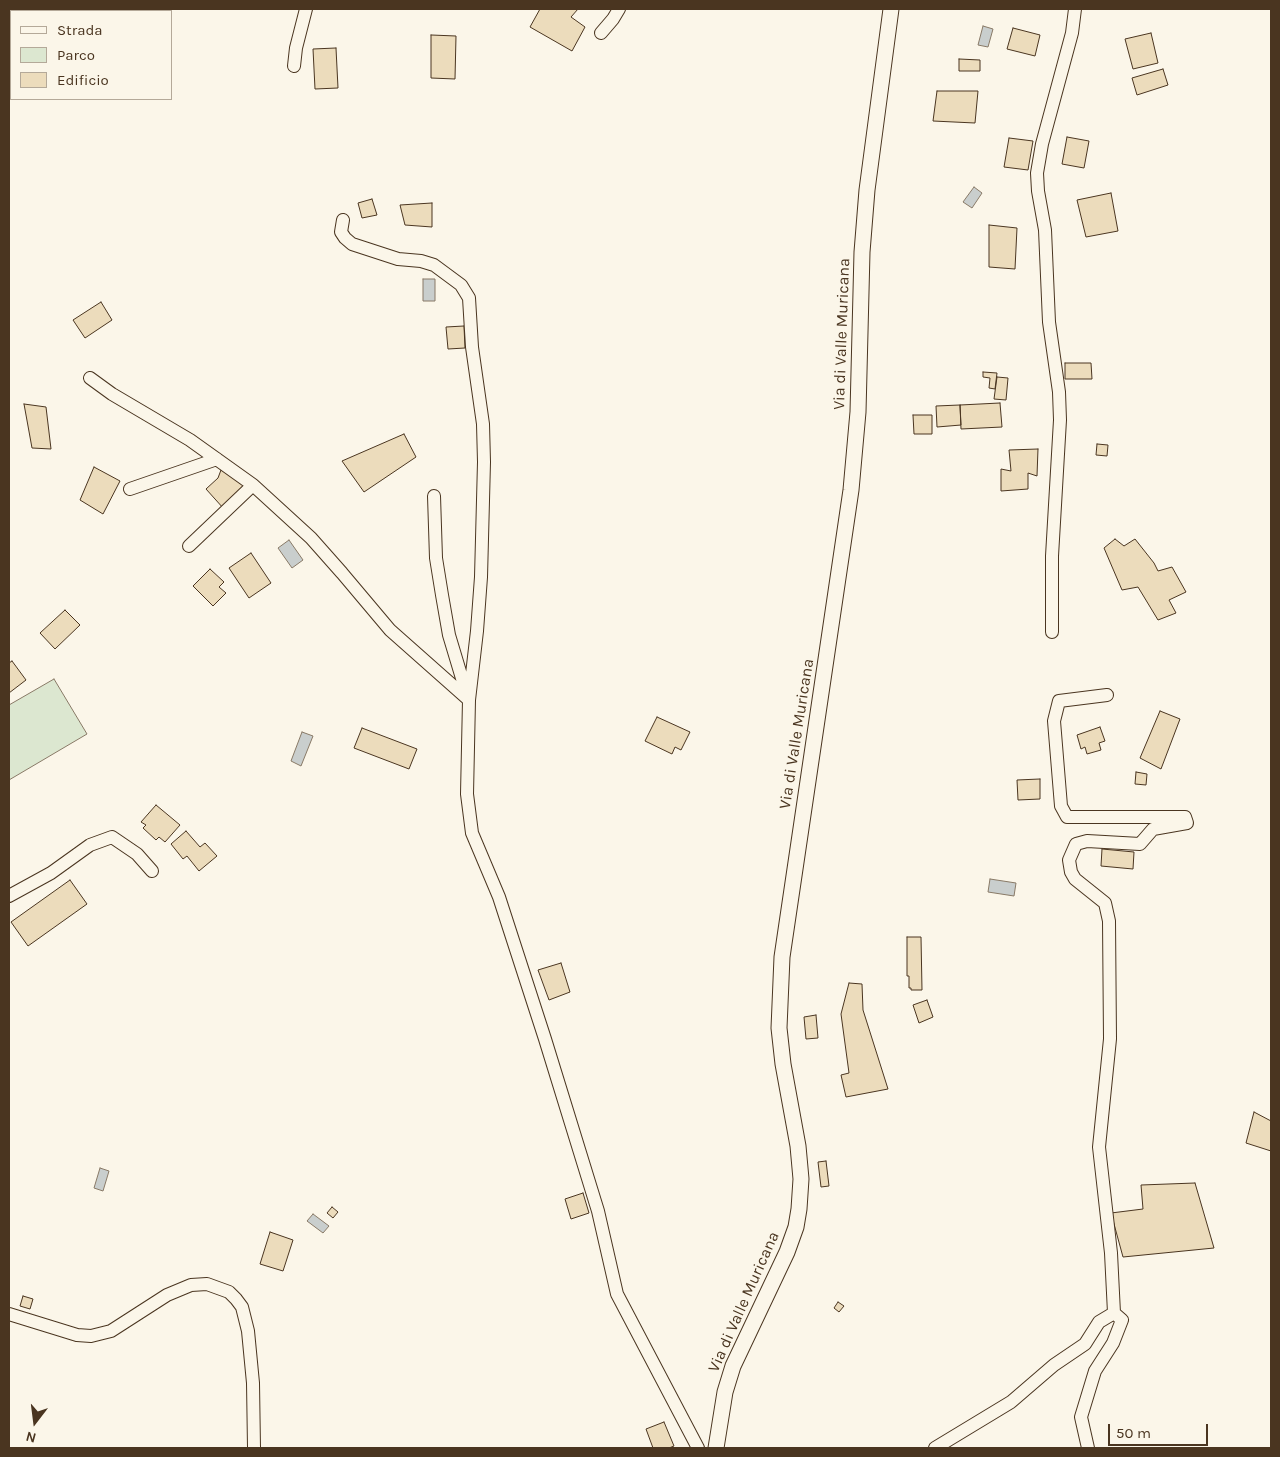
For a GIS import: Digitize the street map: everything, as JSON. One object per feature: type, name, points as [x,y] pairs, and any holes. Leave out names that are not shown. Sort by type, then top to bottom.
[{"type":"street","points":[[294,66],[296,48],[306,9]]},
{"type":"street","points":[[601,33],[614,19],[619,9]]},
{"type":"street","name":"Via di Valle Muricana","points":[[716,1448],[730,1372],[787,1252],[796,1227],[799,1209],[801,1187],[799,1152],[783,1064],[779,1028],[781,963],[851,490],[858,403],[862,252],[867,190],[891,9]]},
{"type":"street","points":[[1052,632],[1052,556],[1060,412],[1058,385],[1049,331],[1045,230],[1038,191],[1037,173],[1042,144],[1072,33],[1075,9]]},
{"type":"street","points":[[344,220],[342,232],[345,238],[352,244],[398,259],[421,261],[434,265],[461,285],[469,298],[472,347],[483,424],[484,462],[481,577],[469,700],[467,794],[472,833],[499,897],[554,1067],[595,1202],[617,1294],[698,1448]]},
{"type":"street","points":[[90,378],[112,394],[184,436],[253,485],[316,543],[390,630],[469,700]]},
{"type":"street","points":[[130,489],[217,459]]},
{"type":"street","points":[[189,546],[253,485]]},
{"type":"street","points":[[434,496],[436,558],[442,595],[449,635],[469,700]]},
{"type":"street","points":[[1088,1448],[1081,1417],[1095,1371],[1113,1343],[1122,1320],[1114,1313],[1111,1253],[1099,1147],[1110,1039],[1109,921],[1105,902],[1075,879],[1071,872],[1070,860],[1076,844],[1087,841],[1140,844],[1154,829],[1187,823],[1185,817],[1067,817],[1062,806],[1054,721],[1059,701],[1106,695]]},
{"type":"street","points":[[9,896],[51,873],[90,845],[112,837],[137,854],[152,871]]},
{"type":"street","points":[[9,1314],[76,1335],[91,1336],[111,1330],[167,1295],[191,1285],[207,1284],[229,1292],[242,1307],[248,1331],[253,1383],[254,1448]]},
{"type":"street","points":[[935,1448],[1011,1402],[1054,1365],[1085,1344],[1099,1322],[1114,1313]]},
{"type":"green space","points":[[54,679],[87,734],[9,780],[9,705]]},
{"type":"shaded area","points":[[983,26],[993,29],[988,47],[978,45]]},
{"type":"shaded area","points":[[974,187],[982,193],[972,208],[963,202]]},
{"type":"shaded area","points":[[423,279],[435,279],[435,301],[423,301]]},
{"type":"shaded area","points":[[289,540],[303,560],[292,568],[278,548]]},
{"type":"shaded area","points":[[302,732],[313,736],[301,766],[291,761]]},
{"type":"shaded area","points":[[990,879],[1016,883],[1014,896],[988,892]]},
{"type":"shaded area","points":[[100,1168],[109,1171],[103,1191],[94,1188]]},
{"type":"shaded area","points":[[313,1214],[329,1226],[323,1233],[307,1221]]},
{"type":"building","points":[[540,9],[578,9],[571,17],[585,27],[572,51],[530,27]]},
{"type":"building","points":[[1013,28],[1040,35],[1035,56],[1007,49]]},
{"type":"building","points":[[1151,33],[1158,63],[1133,69],[1125,39]]},
{"type":"building","points":[[431,35],[456,36],[455,79],[431,78]]},
{"type":"building","points":[[336,48],[338,88],[315,89],[313,49]]},
{"type":"building","points":[[959,59],[980,60],[980,71],[959,71]]},
{"type":"building","points":[[1163,69],[1168,85],[1137,95],[1132,78]]},
{"type":"building","points":[[937,91],[978,91],[975,123],[933,121]]},
{"type":"building","points":[[1067,137],[1089,141],[1084,168],[1062,164]]},
{"type":"building","points":[[1009,138],[1033,141],[1028,170],[1004,167]]},
{"type":"building","points":[[1111,193],[1118,231],[1086,237],[1077,200]]},
{"type":"building","points":[[372,199],[377,215],[362,218],[358,203]]},
{"type":"building","points":[[432,203],[432,227],[405,225],[400,205]]},
{"type":"building","points":[[989,225],[1017,228],[1015,269],[989,267]]},
{"type":"building","points":[[101,302],[112,320],[85,338],[73,320]]},
{"type":"building","points":[[464,326],[465,348],[448,349],[446,327]]},
{"type":"building","points":[[1065,363],[1091,363],[1092,379],[1065,379]]},
{"type":"building","points":[[983,372],[997,373],[995,389],[989,388],[990,378],[983,377]]},
{"type":"building","points":[[997,377],[1008,378],[1006,400],[994,399]]},
{"type":"building","points":[[1000,403],[1002,427],[961,429],[960,405]]},
{"type":"building","points":[[24,404],[46,407],[51,449],[32,448]]},
{"type":"building","points":[[960,405],[961,425],[937,427],[936,406]]},
{"type":"building","points":[[913,415],[932,415],[932,434],[914,434]]},
{"type":"building","points":[[404,434],[416,457],[364,492],[342,461]]},
{"type":"building","points":[[1097,444],[1108,445],[1107,456],[1096,455]]},
{"type":"building","points":[[1038,449],[1037,476],[1028,473],[1028,489],[1001,491],[1001,469],[1011,471],[1009,450]]},
{"type":"building","points":[[94,467],[120,481],[103,514],[80,500]]},
{"type":"building","points":[[221,470],[234,476],[245,488],[224,509],[206,489],[218,478]]},
{"type":"building","points":[[1115,539],[1124,546],[1135,539],[1158,571],[1172,567],[1186,592],[1169,600],[1176,613],[1158,620],[1138,587],[1122,590],[1104,548]]},
{"type":"building","points":[[251,553],[271,583],[249,598],[229,568]]},
{"type":"building","points":[[210,569],[224,582],[219,587],[226,593],[213,606],[193,586]]},
{"type":"building","points":[[65,610],[80,625],[55,649],[40,633]]},
{"type":"building","points":[[12,661],[26,680],[9,693],[9,663]]},
{"type":"building","points":[[1160,711],[1180,719],[1161,769],[1140,758]]},
{"type":"building","points":[[657,717],[690,732],[681,750],[675,747],[672,754],[645,741]]},
{"type":"building","points":[[1100,727],[1105,741],[1099,743],[1101,750],[1087,754],[1085,747],[1081,749],[1077,735]]},
{"type":"building","points":[[362,728],[417,749],[409,769],[354,748]]},
{"type":"building","points":[[1136,772],[1147,774],[1146,785],[1135,784]]},
{"type":"building","points":[[1040,779],[1040,799],[1018,800],[1017,780]]},
{"type":"building","points":[[156,805],[180,825],[165,842],[159,837],[156,840],[143,828],[146,825],[141,822]]},
{"type":"building","points":[[186,831],[200,847],[205,843],[217,856],[199,871],[187,856],[183,859],[171,844]]},
{"type":"building","points":[[1102,849],[1134,852],[1133,869],[1101,866]]},
{"type":"building","points":[[70,880],[87,904],[28,946],[11,922]]},
{"type":"building","points":[[907,937],[921,937],[922,990],[911,990],[909,988],[909,976],[907,976]]},
{"type":"building","points":[[561,963],[570,992],[549,1000],[538,970]]},
{"type":"building","points":[[849,983],[862,984],[863,1010],[888,1089],[846,1097],[841,1075],[849,1073],[841,1014]]},
{"type":"building","points":[[927,1000],[933,1017],[919,1023],[913,1005]]},
{"type":"building","points":[[816,1015],[818,1038],[806,1039],[804,1017]]},
{"type":"building","points":[[1254,1112],[1271,1121],[1271,1151],[1246,1143]]},
{"type":"building","points":[[826,1161],[829,1186],[821,1187],[818,1162]]},
{"type":"building","points":[[1195,1183],[1214,1248],[1123,1257],[1111,1213],[1143,1209],[1141,1185]]},
{"type":"building","points":[[583,1193],[589,1213],[571,1219],[565,1199]]},
{"type":"building","points":[[332,1207],[338,1212],[333,1218],[327,1213]]},
{"type":"building","points":[[270,1232],[293,1240],[283,1271],[260,1264]]},
{"type":"building","points":[[23,1296],[33,1299],[30,1309],[20,1306]]},
{"type":"building","points":[[838,1302],[844,1306],[839,1312],[834,1308]]},
{"type":"building","points":[[664,1422],[674,1446],[669,1448],[653,1448],[646,1429]]}]
